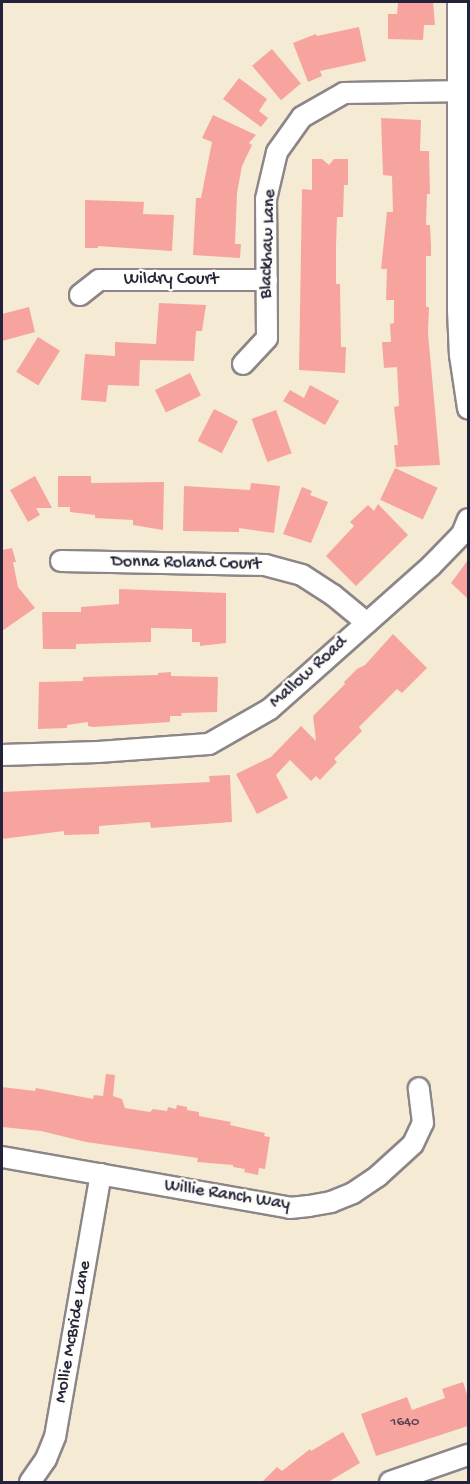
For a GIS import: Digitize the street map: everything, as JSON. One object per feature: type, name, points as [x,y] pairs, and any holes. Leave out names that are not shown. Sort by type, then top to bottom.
[{"type":"street","points":[[458,2],[463,91],[458,310],[460,355],[468,408]]},
{"type":"street","name":"Blackhaw Lane","points":[[243,364],[267,338],[266,199],[277,153],[302,117],[344,93],[463,91]]},
{"type":"street","name":"Wildry Court","points":[[80,295],[99,280],[267,280]]},
{"type":"street","name":"Mallow Road","points":[[2,754],[98,752],[209,744],[270,709],[431,566],[462,534],[468,519]]},
{"type":"street","name":"Donna Roland Court","points":[[61,561],[265,564],[302,575],[333,595],[366,622]]},
{"type":"street","name":"Willie Ranch Way","points":[[2,1157],[290,1208],[331,1202],[353,1193],[378,1176],[413,1144],[423,1123],[419,1088]]},
{"type":"street","name":"Mollie McBride Lane","points":[[30,1482],[46,1459],[56,1437],[101,1174]]},
{"type":"street","points":[[390,1482],[468,1455]]},
{"type":"building","points":[[398,2],[433,2],[435,25],[424,25],[423,40],[388,39],[388,14],[397,14]]},
{"type":"building","points":[[359,27],[366,61],[320,71],[322,76],[308,82],[293,43],[316,34],[317,36]]},
{"type":"building","points":[[272,49],[301,83],[281,100],[252,66]]},
{"type":"building","points":[[239,78],[267,99],[259,111],[268,118],[261,127],[223,99]]},
{"type":"building","points":[[213,115],[256,135],[249,143],[252,145],[242,166],[237,193],[235,244],[241,244],[240,258],[193,255],[196,198],[201,198],[212,142],[202,138]]},
{"type":"building","points":[[381,118],[421,120],[420,151],[429,151],[430,194],[427,194],[426,225],[430,225],[431,256],[426,256],[426,307],[429,307],[428,333],[440,465],[396,467],[394,445],[398,445],[394,407],[399,406],[397,367],[384,368],[382,342],[391,342],[390,324],[394,323],[394,300],[386,300],[387,269],[381,269],[387,212],[393,212],[392,176],[383,175]]},
{"type":"building","points":[[312,159],[322,159],[329,165],[334,159],[348,159],[348,185],[344,185],[343,217],[337,217],[336,247],[336,284],[340,284],[341,347],[346,347],[345,373],[299,370],[302,189],[312,190]]},
{"type":"building","points":[[85,200],[144,202],[143,214],[174,215],[172,251],[98,246],[98,248],[85,248]]},
{"type":"building","points":[[159,303],[206,305],[202,331],[196,331],[194,361],[140,360],[139,386],[108,385],[106,402],[81,400],[85,354],[115,356],[115,342],[156,344]]},
{"type":"building","points":[[29,307],[35,332],[2,341],[2,314]]},
{"type":"building","points":[[38,337],[60,351],[38,386],[16,372]]},
{"type":"building","points":[[190,373],[201,395],[166,413],[155,390]]},
{"type":"building","points":[[310,385],[339,401],[325,425],[283,401],[290,390],[304,398]]},
{"type":"building","points":[[214,409],[238,421],[222,453],[198,441]]},
{"type":"building","points":[[276,410],[292,453],[267,462],[252,419]]},
{"type":"building","points":[[395,468],[438,488],[423,520],[380,500]]},
{"type":"building","points":[[35,476],[52,508],[36,508],[40,515],[28,522],[10,490]]},
{"type":"building","points":[[58,476],[91,476],[91,483],[164,482],[163,530],[133,525],[133,520],[95,518],[95,515],[70,512],[70,507],[58,507]]},
{"type":"building","points":[[251,483],[280,486],[274,533],[239,528],[239,532],[183,531],[184,486],[250,490]]},
{"type":"building","points":[[302,487],[312,491],[310,495],[328,502],[311,543],[283,534]]},
{"type":"building","points":[[378,504],[408,535],[356,586],[326,556],[354,526],[350,522],[368,505],[374,511]]},
{"type":"building","points":[[12,548],[16,562],[13,562],[18,587],[35,608],[2,631],[2,550]]},
{"type":"building","points":[[468,560],[468,599],[451,583]]},
{"type":"building","points":[[119,589],[226,593],[226,643],[200,646],[200,642],[192,642],[192,629],[151,628],[151,642],[76,644],[76,649],[43,649],[42,612],[81,612],[81,607],[119,604]]},
{"type":"building","points":[[393,634],[427,668],[402,693],[397,689],[359,727],[362,731],[334,759],[337,762],[320,780],[316,776],[311,781],[290,760],[276,775],[288,798],[257,814],[236,774],[271,757],[301,726],[316,741],[313,716]]},
{"type":"building","points":[[171,672],[171,676],[218,677],[217,712],[181,713],[182,716],[170,716],[170,722],[93,727],[88,726],[88,722],[67,725],[67,728],[38,729],[39,682],[83,681],[83,677],[158,675],[158,673]]},
{"type":"building","points":[[230,775],[232,822],[151,828],[150,822],[99,826],[99,834],[64,835],[64,831],[2,839],[2,792],[210,782],[209,776]]},
{"type":"building","points":[[106,1074],[115,1075],[113,1096],[122,1099],[125,1108],[150,1112],[153,1109],[167,1111],[168,1107],[176,1109],[177,1105],[199,1112],[199,1116],[231,1122],[230,1125],[265,1133],[264,1136],[270,1137],[265,1169],[259,1168],[258,1175],[244,1172],[245,1169],[233,1167],[233,1165],[197,1162],[198,1158],[86,1142],[41,1131],[2,1127],[2,1087],[35,1091],[36,1088],[93,1099],[94,1095],[103,1096]]},
{"type":"building","points":[[463,1382],[468,1397],[468,1426],[376,1456],[361,1414],[407,1397],[412,1410],[445,1398],[442,1389]]},
{"type":"building","points":[[343,1432],[360,1463],[328,1482],[262,1482],[277,1467],[282,1471],[310,1449],[311,1451]]}]
